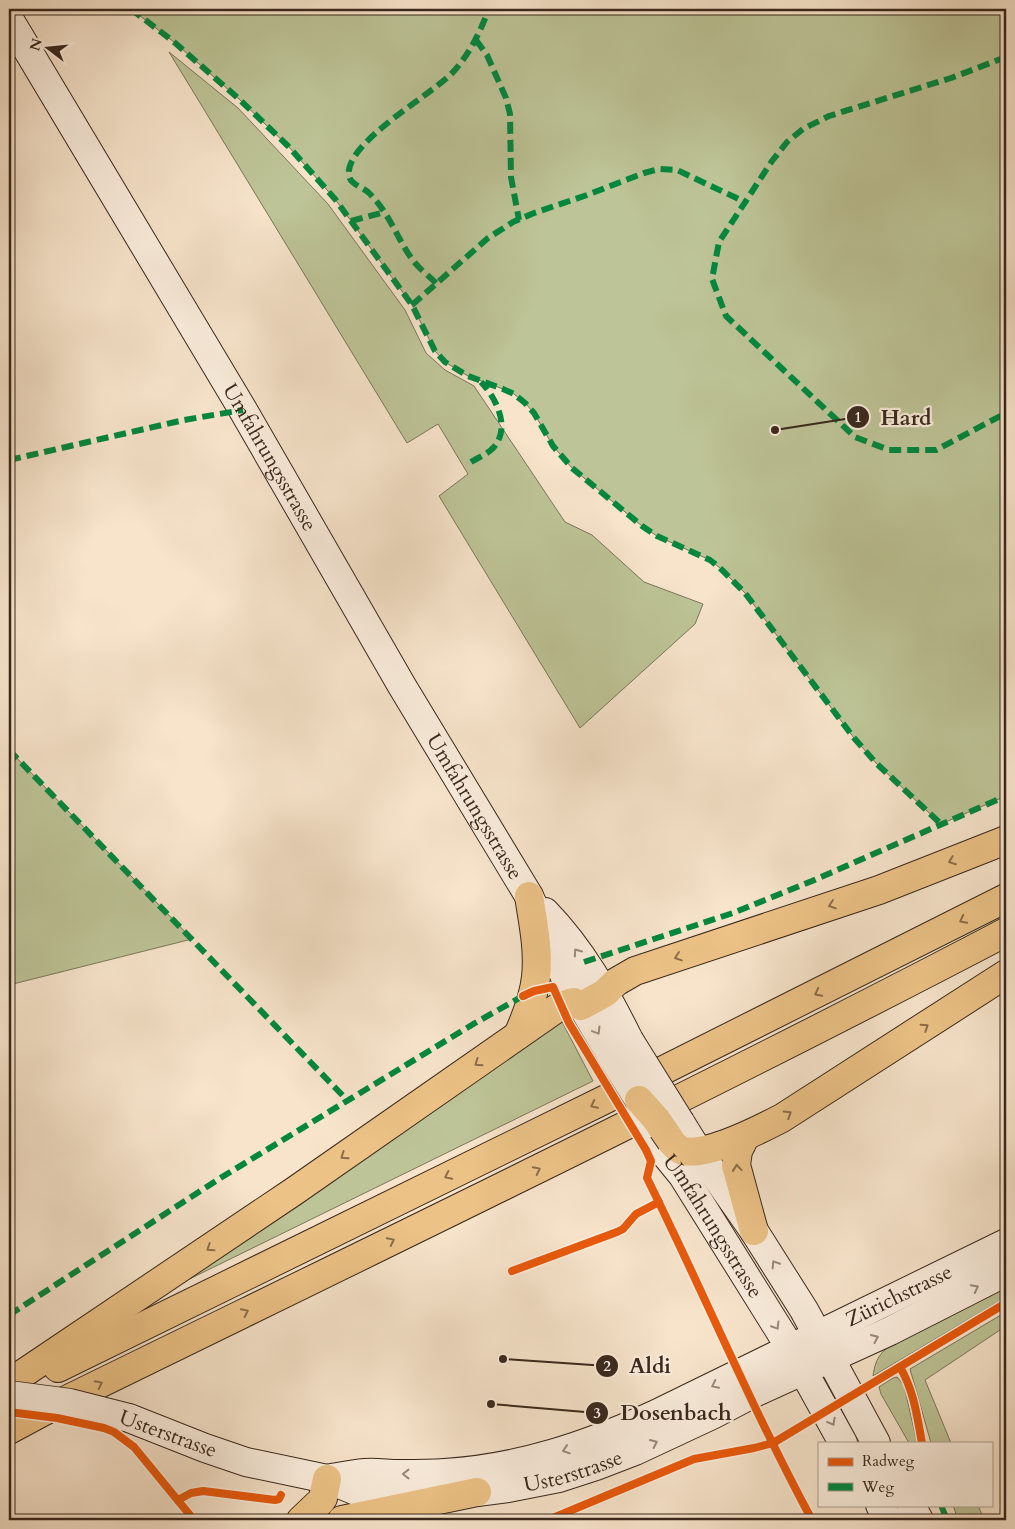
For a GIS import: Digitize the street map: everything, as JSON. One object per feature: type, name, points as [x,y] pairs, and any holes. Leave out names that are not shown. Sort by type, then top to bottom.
[{"type":"highway","points":[[9,1383],[301,1186],[560,1006],[574,1002],[581,1006],[634,972],[878,890],[1006,840]]},
{"type":"highway","points":[[518,1035],[529,1007],[536,977],[536,951],[529,896]]},
{"type":"highway","points":[[9,1393],[593,1105],[1006,898]]},
{"type":"highway","points":[[9,1430],[50,1408],[621,1128],[1006,932]]},
{"type":"highway","points":[[640,1100],[669,1135],[676,1148],[698,1150],[745,1137],[790,1113],[1006,974]]},
{"type":"highway","points":[[745,1137],[738,1151],[736,1165],[754,1231]]},
{"type":"highway","points":[[301,1520],[321,1502],[327,1479]]},
{"type":"highway","points":[[342,1520],[477,1492]]},
{"type":"main road","name":"Umfahrungsstrasse","points":[[9,19],[253,428],[402,686],[529,896],[565,977],[581,1006],[621,1048],[669,1135],[683,1176],[797,1360],[842,1442]]},
{"type":"main road","name":"Umfahrungsstrasse","points":[[529,896],[561,928],[605,992],[621,1048],[640,1100]]},
{"type":"main road","name":"Umfahrungsstrasse","points":[[698,1150],[754,1231],[824,1347],[875,1442]]},
{"type":"main road","name":"Zürichstrasse","points":[[797,1360],[824,1347],[1006,1243]]},
{"type":"main road","name":"Zürichstrasse","points":[[824,1347],[890,1331],[1006,1272]]},
{"type":"main road","name":"Usterstrasse","points":[[9,1393],[70,1403],[129,1418],[246,1462],[327,1479],[361,1493],[477,1492],[552,1480],[635,1452],[797,1360]]},
{"type":"main road","name":"Usterstrasse","points":[[327,1479],[366,1472],[422,1474],[464,1471],[513,1464],[554,1454],[621,1430],[797,1360]]},
{"type":"main road","points":[[881,1506],[888,1520]]},
{"type":"main road","points":[[912,1506],[919,1520]]},
{"type":"green space","points":[[131,9],[1006,9],[1006,796],[941,824],[876,763],[854,738],[745,593],[720,568],[710,560],[657,536],[642,526],[572,468],[553,446],[534,413],[514,394],[468,376],[445,362],[435,351],[412,305],[335,199],[288,146],[239,99],[174,42]]},
{"type":"green space","points":[[169,52],[238,108],[328,204],[405,310],[426,353],[445,370],[474,386],[565,522],[592,535],[644,582],[703,604],[695,624],[580,728],[439,496],[468,474],[438,424],[407,443]]},
{"type":"green space","points":[[9,750],[192,939],[9,985]]},
{"type":"green space","points":[[559,1016],[593,1081],[161,1293]]},
{"type":"green space","points":[[1006,1283],[1006,1297],[873,1376],[878,1358],[898,1339]]},
{"type":"green space","points":[[1006,1312],[1006,1326],[925,1380],[951,1442],[931,1442],[910,1369]]},
{"type":"green space","points":[[897,1377],[904,1385],[917,1442],[908,1442],[881,1394],[879,1387]]},
{"type":"green space","points":[[953,1506],[978,1506],[984,1520],[958,1520]]},
{"type":"marked path","points":[[131,9],[174,42],[239,99],[288,146],[335,199],[412,305],[435,351],[445,362],[468,376],[514,394],[534,413],[553,446],[572,468],[642,526],[657,536],[710,560],[720,568],[745,593],[854,738],[876,763],[941,824]]},
{"type":"marked path","points":[[436,283],[412,259],[376,201],[369,193],[350,179],[351,163],[360,149],[374,134],[454,71],[474,42],[489,9]]},
{"type":"marked path","points":[[476,40],[487,55],[506,98],[510,114],[511,177],[519,220]]},
{"type":"marked path","points":[[1006,57],[951,78],[829,116],[803,129],[787,142],[772,161],[719,242],[712,279],[726,316],[855,437],[889,450],[936,450],[1006,413]]},
{"type":"marked path","points":[[412,305],[488,238],[513,222],[644,173],[659,169],[677,170],[745,202]]},
{"type":"marked path","points":[[351,221],[385,212]]},
{"type":"marked path","points":[[471,462],[494,447],[501,431],[500,413],[492,396],[481,382]]},
{"type":"marked path","points":[[9,460],[184,420],[243,410]]},
{"type":"marked path","points":[[9,750],[348,1101]]},
{"type":"marked path","points":[[584,962],[733,913],[812,881],[1006,796]]},
{"type":"marked path","points":[[9,1315],[222,1177],[475,1023],[523,996]]},
{"type":"marked path","points":[[941,1506],[947,1520]]},
{"type":"cycle path","points":[[523,996],[534,991],[553,987],[569,1023],[646,1150],[651,1161],[647,1178],[748,1393],[812,1520]]},
{"type":"cycle path","points":[[512,1271],[617,1232],[623,1229],[636,1214],[659,1202]]},
{"type":"cycle path","points":[[548,1520],[694,1459],[773,1443],[1006,1303]]},
{"type":"cycle path","points":[[900,1367],[912,1394],[922,1442]]},
{"type":"cycle path","points":[[9,1412],[57,1418],[114,1432],[134,1447],[194,1520]]},
{"type":"cycle path","points":[[178,1500],[191,1493],[203,1491],[275,1500],[279,1499],[281,1495]]},
{"type":"place","name":"Hard","points":[[775,430]]},
{"type":"place","name":"Aldi","points":[[503,1359]]},
{"type":"place","name":"Dosenbach","points":[[491,1404]]}]
